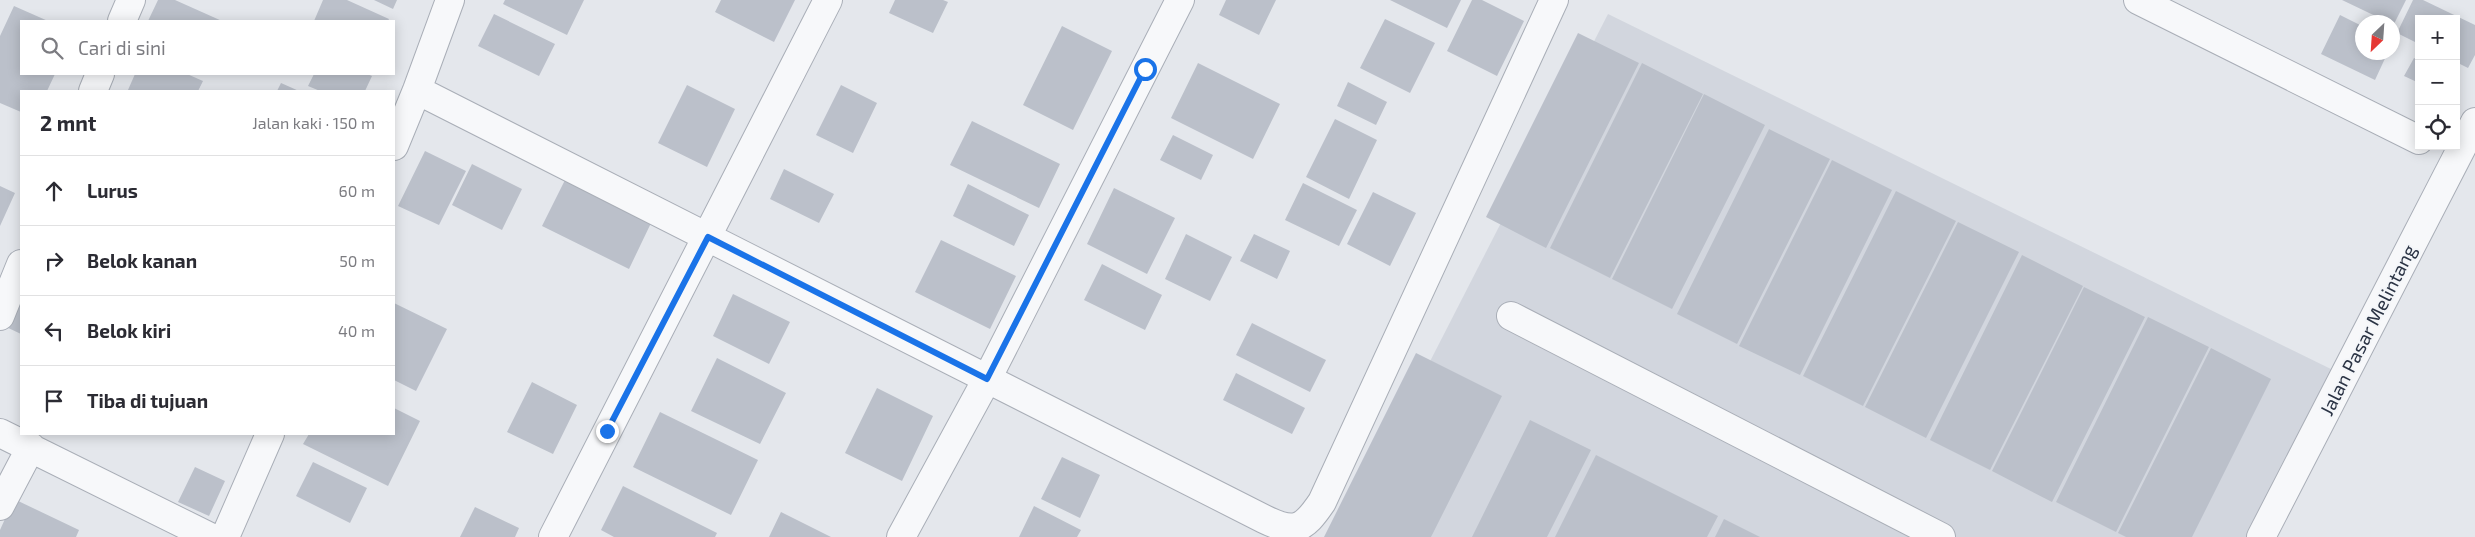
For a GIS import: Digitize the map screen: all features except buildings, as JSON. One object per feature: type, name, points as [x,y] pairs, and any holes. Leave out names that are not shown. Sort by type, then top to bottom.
[{"type":"street","points":[[122,20],[131,0]]},
{"type":"street","points":[[395,144],[418,90],[450,0]]},
{"type":"street","points":[[552,537],[708,237],[828,0]]},
{"type":"street","points":[[901,537],[987,379],[1180,0]]},
{"type":"street","points":[[418,90],[987,379],[1259,528],[1299,528],[1310,519],[1322,502],[1554,0]]},
{"type":"street","points":[[2138,0],[2415,138]]},
{"type":"street","points":[[93,90],[100,75]]},
{"type":"street","name":"Jalan Pasar Melintang","points":[[2261,537],[2474,126]]},
{"type":"street","points":[[2439,150],[2456,159]]},
{"type":"street","points":[[0,316],[20,266]]},
{"type":"street","points":[[1511,316],[1941,537]]},
{"type":"street","points":[[0,433],[210,537]]},
{"type":"street","points":[[226,537],[270,435]]},
{"type":"street","points":[[0,506],[31,447]]},
{"type":"shaded area","points":[[1608,14],[2335,371],[2251,537],[1340,537]]},
{"type":"route","points":[[607,431],[708,237],[987,379],[1145,69]]}]
